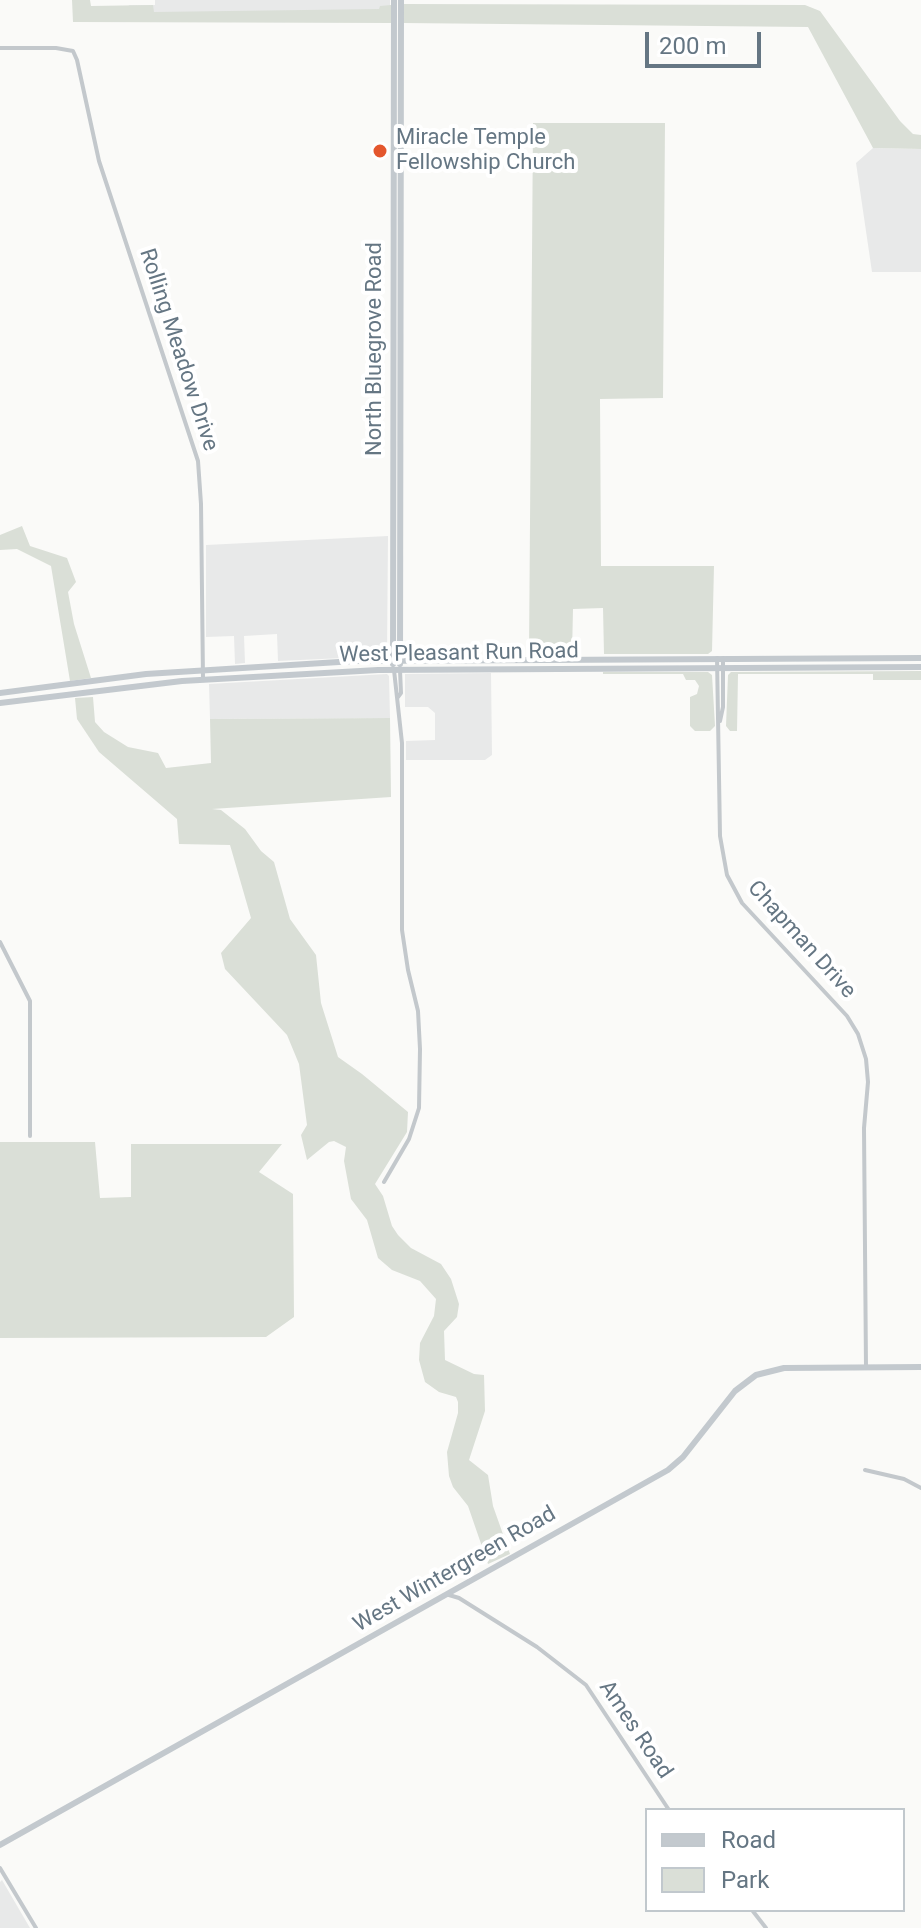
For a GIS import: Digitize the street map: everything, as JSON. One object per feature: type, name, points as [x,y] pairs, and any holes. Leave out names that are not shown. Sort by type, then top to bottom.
[{"type":"main road","name":"North Bluegrove Road","points":[[394,0],[397,670]]},
{"type":"main road","name":"North Bluegrove Road","points":[[396,584],[401,0]]},
{"type":"main road","points":[[795,658],[795,668]]},
{"type":"main road","name":"West Pleasant Run Road","points":[[0,693],[135,675],[319,663],[470,659],[921,658]]},
{"type":"main road","points":[[470,659],[470,670]]},
{"type":"main road","points":[[599,669],[600,659]]},
{"type":"main road","points":[[319,663],[320,675]]},
{"type":"main road","name":"West Pleasant Run Road","points":[[0,703],[203,679],[397,670],[921,667]]},
{"type":"main road","points":[[43,688],[45,697]]},
{"type":"main road","name":"West Wintergreen Road","points":[[0,1845],[668,1470],[683,1457],[735,1391],[756,1375],[784,1368],[921,1367]]},
{"type":"street","name":"Rolling Meadow Drive","points":[[0,48],[61,49],[73,51],[77,60],[99,161],[198,461],[203,679]]},
{"type":"street","name":"Chapman Drive","points":[[720,658],[723,707],[719,724],[721,850],[730,882],[742,903],[835,1000],[858,1034],[866,1059],[866,1368]]},
{"type":"street","name":"North Bluegrove Road","points":[[384,1182],[409,1139],[419,1108],[421,1034],[403,941],[402,743],[398,697],[401,693],[397,670]]},
{"type":"street","points":[[0,942],[30,1001],[30,1136]]},
{"type":"street","points":[[865,1470],[904,1479],[921,1488]]},
{"type":"street","name":"Ames Road","points":[[449,1595],[459,1598],[537,1647],[586,1685],[668,1808]]},
{"type":"street","points":[[0,1868],[36,1928]]},
{"type":"street","points":[[754,1912],[766,1928]]},
{"type":"shaded area","points":[[155,0],[390,0],[390,16],[128,16],[129,5],[155,5]]},
{"type":"shaded area","points":[[873,148],[921,149],[921,272],[872,272],[856,163]]},
{"type":"shaded area","points":[[388,536],[387,656],[278,661],[277,634],[244,636],[245,663],[235,664],[234,636],[206,637],[206,545]]},
{"type":"shaded area","points":[[491,673],[492,755],[485,760],[406,760],[406,741],[435,740],[435,713],[428,707],[405,707],[405,674]]},
{"type":"shaded area","points":[[387,674],[390,718],[210,719],[209,684]]},
{"type":"shaded area","points":[[2,1880],[30,1928],[0,1928]]},
{"type":"green space","points":[[72,0],[90,0],[91,6],[153,5],[154,12],[379,9],[380,6],[391,5],[391,23],[73,22]]},
{"type":"green space","points":[[404,4],[805,5],[820,11],[900,121],[913,134],[921,135],[921,149],[873,148],[808,27],[403,23]]},
{"type":"green space","points":[[533,123],[665,123],[663,398],[600,399],[601,566],[714,566],[712,651],[708,654],[604,654],[603,608],[573,609],[572,654],[529,654]]},
{"type":"green space","points":[[22,526],[30,546],[67,558],[76,582],[68,592],[74,624],[91,678],[70,681],[51,566],[17,549],[0,550],[0,535]]},
{"type":"green space","points":[[921,671],[921,680],[873,680],[873,674],[738,674],[737,731],[730,731],[726,726],[728,675],[731,672]]},
{"type":"green space","points":[[603,672],[708,672],[712,675],[715,726],[710,731],[695,731],[690,726],[690,697],[697,694],[699,686],[695,680],[686,680],[683,674]]},
{"type":"green space","points":[[93,697],[95,722],[104,732],[128,747],[158,753],[166,768],[211,763],[210,719],[390,718],[391,797],[212,809],[221,810],[245,829],[261,851],[274,862],[290,919],[316,955],[321,1003],[338,1057],[408,1112],[407,1132],[375,1184],[398,1235],[411,1248],[441,1264],[451,1279],[459,1304],[457,1317],[444,1331],[445,1360],[474,1374],[484,1375],[485,1411],[469,1460],[488,1475],[493,1506],[510,1554],[488,1564],[468,1506],[453,1487],[449,1476],[447,1452],[458,1402],[456,1397],[439,1392],[425,1382],[419,1360],[420,1343],[434,1316],[436,1299],[420,1281],[392,1270],[378,1258],[367,1220],[351,1199],[344,1161],[346,1147],[329,1142],[307,1160],[301,1135],[307,1125],[299,1064],[287,1035],[225,969],[221,953],[251,918],[230,845],[179,844],[177,819],[99,752],[77,719],[75,698]]},
{"type":"green space","points":[[0,1142],[95,1142],[100,1198],[131,1197],[131,1144],[282,1144],[259,1172],[293,1194],[294,1317],[266,1337],[0,1338]]},
{"type":"place","name":"Miracle Temple Fellowship Church","points":[[380,151]]}]
